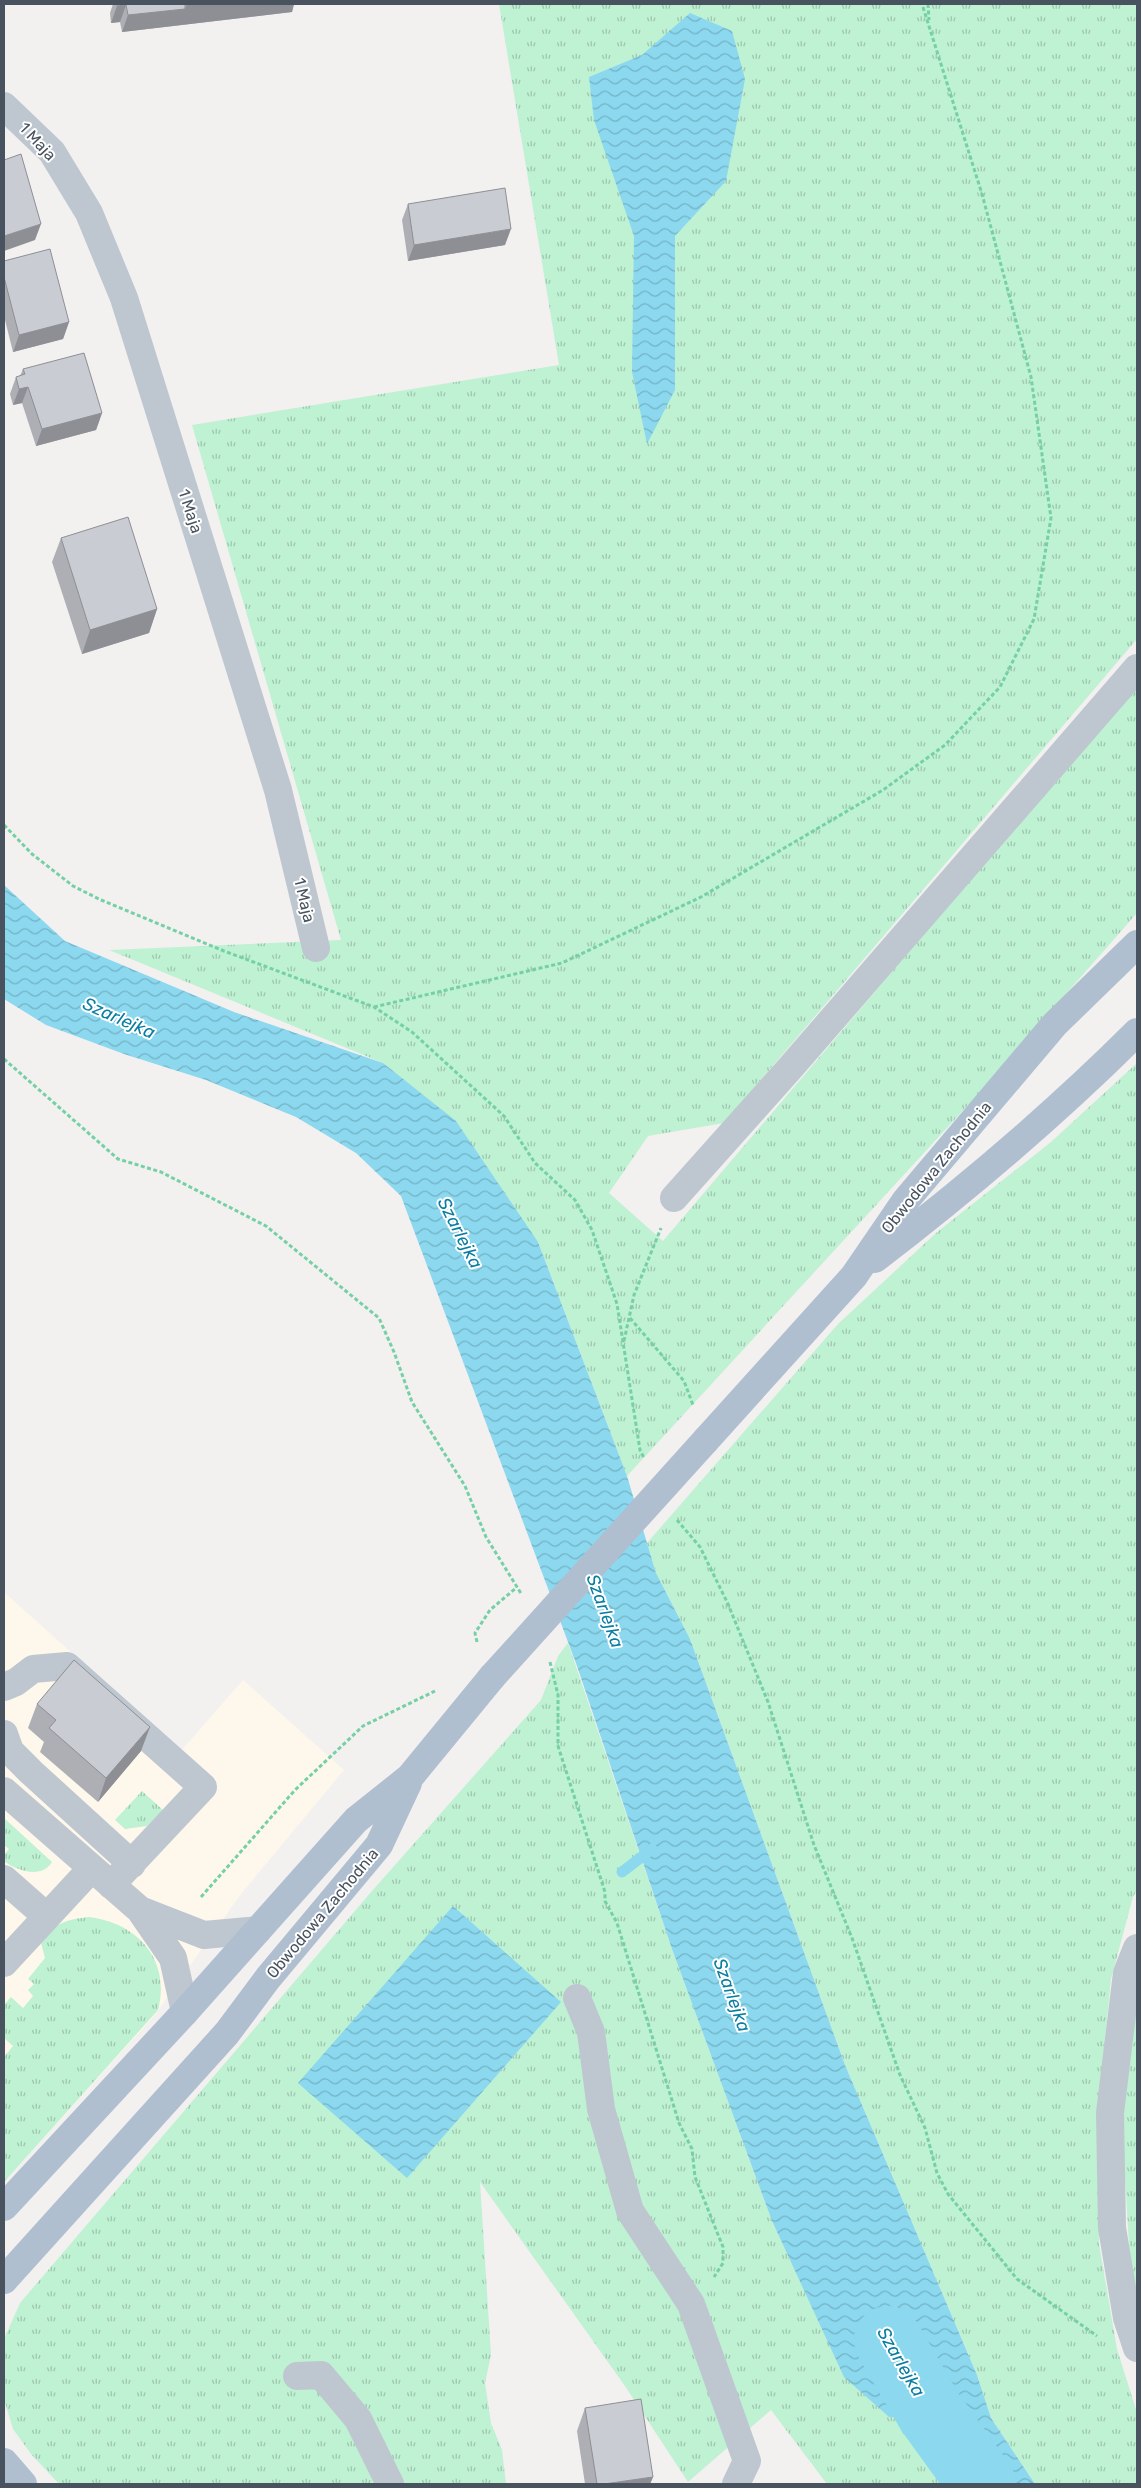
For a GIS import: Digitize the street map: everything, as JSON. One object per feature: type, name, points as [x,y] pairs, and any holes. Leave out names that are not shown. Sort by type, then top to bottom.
[{"type":"main road","name":"Obwodowa Zachodnia","points":[[854,1276],[906,1200],[976,1115],[1056,1024],[1137,944]]},
{"type":"main road","name":"Obwodowa Zachodnia","points":[[854,1276],[953,1199],[1108,1061],[1137,1032]]},
{"type":"main road","points":[[410,1777],[492,1677],[854,1276]]},
{"type":"main road","name":"Obwodowa Zachodnia","points":[[4,2207],[185,2012],[356,1820],[410,1777]]},
{"type":"main road","name":"Obwodowa Zachodnia","points":[[4,2280],[227,2033],[268,1978],[379,1845],[410,1777]]},
{"type":"main road","points":[[4,2462],[23,2484]]},
{"type":"main road","points":[[4,2480],[11,2484]]},
{"type":"street","name":"1 Maja","points":[[4,106],[52,152],[90,213],[124,298],[278,790],[316,948]]},
{"type":"street","points":[[674,1198],[1137,668]]},
{"type":"street","points":[[4,1707],[10,1685],[34,1669],[68,1666],[203,1787],[132,1864],[102,1877],[46,1916],[4,1963]]},
{"type":"street","points":[[4,1734],[10,1751],[132,1864]]},
{"type":"street","points":[[4,1791],[140,1910],[173,1958],[185,2012]]},
{"type":"street","points":[[4,1879],[46,1916]]},
{"type":"street","points":[[140,1910],[204,1935],[258,1930]]},
{"type":"street","points":[[1137,1948],[1127,1974],[1110,2113],[1112,2228],[1127,2318],[1137,2348]]},
{"type":"street","points":[[577,1998],[591,2032],[601,2109],[630,2210],[691,2304],[747,2461],[736,2484]]},
{"type":"street","points":[[297,2376],[321,2375],[358,2419],[390,2484]]},
{"type":"path","points":[[374,1007],[562,963],[701,897],[883,790],[945,745],[1000,687],[1034,619],[1051,518],[1031,376],[982,194],[922,4]]},
{"type":"path","points":[[928,4],[929,25]]},
{"type":"path","points":[[4,825],[32,854],[73,886],[101,900],[224,951],[374,1007],[412,1032],[504,1116],[536,1162],[575,1200],[592,1230],[616,1304],[640,1450],[647,1466]]},
{"type":"path","points":[[4,1059],[118,1159],[161,1172],[266,1226],[379,1318],[394,1352],[412,1402],[465,1486],[486,1537],[516,1588],[527,1601]]},
{"type":"path","points":[[624,1344],[634,1295],[674,1198]]},
{"type":"path","points":[[630,1317],[684,1381],[694,1407]]},
{"type":"path","points":[[670,1512],[700,1547],[728,1604],[754,1666],[768,1702],[814,1845],[852,1938],[900,2075],[925,2128],[936,2173],[948,2194],[1017,2279],[1072,2316],[1102,2340]]},
{"type":"path","points":[[486,1639],[478,1645],[475,1633],[490,1610],[516,1588]]},
{"type":"path","points":[[549,1659],[558,1695],[558,1746],[605,1892],[605,1901],[617,1923],[679,2123],[692,2149],[695,2177],[723,2247],[723,2263],[691,2304]]},
{"type":"path","points":[[177,1924],[295,1790],[363,1726],[427,1696],[438,1688]]},
{"type":"shaded area","points":[[4,1592],[181,1751],[243,1680],[344,1770],[241,1894],[154,2016],[4,2182]]},
{"type":"green space","points":[[499,4],[1137,4],[1137,639],[724,1123],[648,1136],[609,1193],[663,1241],[1137,684],[1137,913],[979,1093],[627,1476],[538,1242],[383,1063],[109,950],[341,940],[192,425],[559,365]]},
{"type":"green space","points":[[1137,1063],[1137,1890],[1133,1897],[1111,1979],[1098,2112],[1099,2244],[1117,2349],[1137,2413],[1137,2484],[1035,2484],[991,2418],[977,2375],[845,2065],[690,1639],[656,1573],[647,1543],[838,1324],[936,1233],[1051,1142]]},
{"type":"green space","points":[[568,1643],[672,1949],[772,2221],[844,2376],[889,2417],[948,2420],[958,2425],[963,2440],[968,2470],[974,2484],[827,2484],[771,2410],[688,2482],[625,2386],[480,2182],[491,2355],[485,2383],[491,2423],[502,2450],[506,2484],[59,2484],[31,2454],[13,2429],[4,2399],[4,2339],[20,2303],[372,1891],[541,1700],[558,1656]]},
{"type":"green space","points":[[142,1791],[163,1810],[147,1826],[125,1829],[115,1820]]},
{"type":"green space","points":[[4,1818],[52,1862],[48,1867],[36,1872],[29,1872],[9,1865],[4,1861],[4,1855],[9,1849],[4,1845]]},
{"type":"green space","points":[[89,1917],[122,1927],[136,1936],[147,1947],[155,1960],[160,1975],[161,1992],[158,2010],[4,2182],[4,2057],[13,2046],[4,2038],[4,2005],[11,1997],[23,2008],[33,1996],[28,1990],[34,1984],[28,1979],[45,1958],[41,1943],[50,1931],[67,1921]]},
{"type":"green space","points":[[1137,2006],[1137,2298],[1131,2277],[1121,2112]]},
{"type":"water","points":[[690,13],[732,31],[745,79],[726,181],[675,236],[675,390],[647,444],[632,372],[634,236],[594,120],[589,77],[642,55]]},
{"type":"water","points":[[4,885],[65,941],[234,1012],[383,1063],[456,1121],[538,1242],[627,1476],[656,1573],[690,1639],[845,2065],[977,2375],[991,2418],[1035,2484],[974,2484],[968,2470],[963,2440],[958,2425],[948,2420],[889,2417],[844,2377],[772,2221],[672,1949],[577,1666],[401,1196],[356,1153],[296,1117],[206,1080],[124,1054],[46,1025],[4,999]]},
{"type":"water","points":[[453,1906],[561,2002],[407,2178],[298,2083]]},
{"type":"building","points":[[117,4],[185,4],[185,9],[128,15],[126,5],[117,6]]},
{"type":"building","points":[[21,154],[41,224],[4,236],[4,160]]},
{"type":"building","points":[[505,188],[511,229],[414,245],[408,204]]},
{"type":"building","points":[[50,249],[69,322],[19,335],[4,277],[4,261]]},
{"type":"building","points":[[84,353],[102,413],[42,429],[28,387],[19,389],[16,377],[25,374],[23,369]]},
{"type":"building","points":[[128,517],[157,609],[90,630],[61,538]]},
{"type":"building","points":[[74,1660],[150,1727],[106,1778],[49,1728],[56,1720],[37,1704]]},
{"type":"building","points":[[641,2399],[653,2477],[597,2484],[585,2408]]},
{"type":"waterway","points":[[622,1872],[652,1849]]},
{"type":"waterway","name":"Szarlejka","points":[[888,2340],[930,2412],[982,2484]]}]
